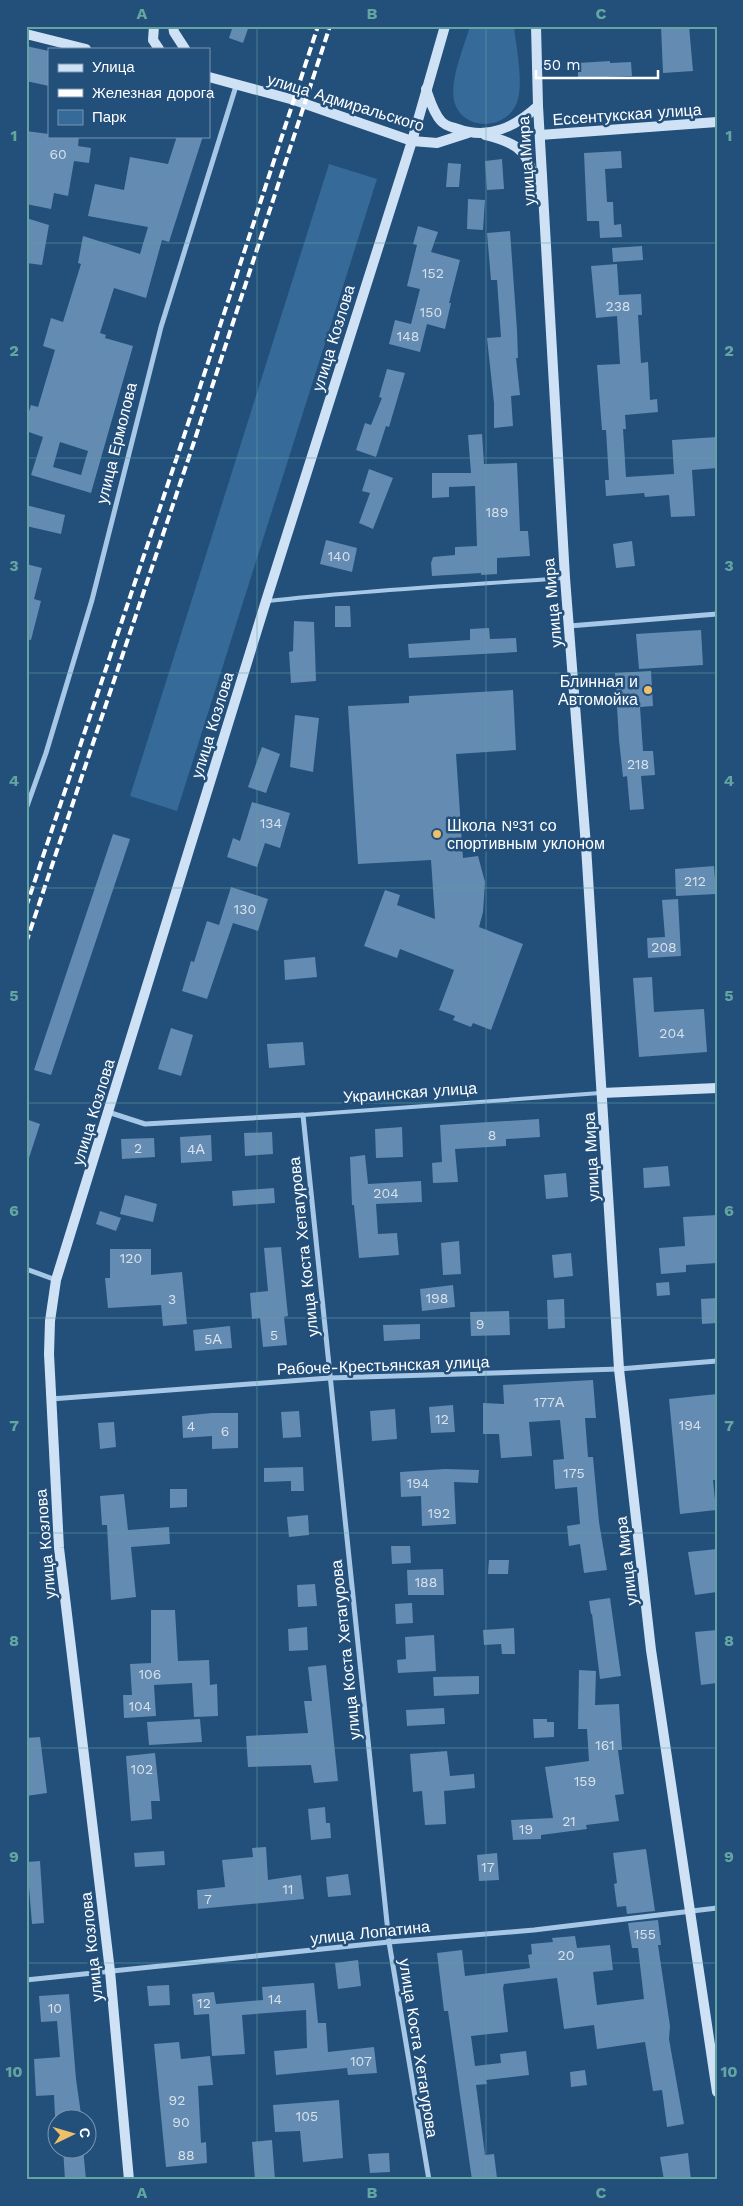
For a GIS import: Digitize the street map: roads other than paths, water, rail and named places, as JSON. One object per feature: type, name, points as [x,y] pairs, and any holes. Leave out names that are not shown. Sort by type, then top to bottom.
[{"type":"street","points":[[154,26],[153,40],[158,48]]},
{"type":"street","points":[[173,26],[174,32],[184,48]]},
{"type":"street","points":[[426,88],[445,26]]},
{"type":"street","name":"улица Мира","points":[[536,26],[538,106],[565,578],[570,626],[602,1093],[619,1369],[651,1650],[717,2092]]},
{"type":"street","points":[[26,34],[82,48]]},
{"type":"street","name":"улица Адмиральского","points":[[211,76],[236,86],[294,100],[412,141],[437,143],[468,133]]},
{"type":"street","name":"улица Ермолова","points":[[26,809],[46,753],[92,600],[161,327],[236,86]]},
{"type":"street","name":"улица Мира","points":[[426,88],[434,111],[447,126],[468,133],[505,140],[517,146],[526,155],[545,214]]},
{"type":"street","name":"улица Козлова","points":[[129,2180],[110,1971],[59,1548],[51,1398],[50,1321],[56,1280],[266,601],[412,141],[426,88]]},
{"type":"street","name":"улица Мира","points":[[482,135],[517,123],[538,106]]},
{"type":"street","name":"Ессентукская улица","points":[[540,135],[717,122]]},
{"type":"street","points":[[570,626],[717,614]]},
{"type":"street","name":"Украинская улица","points":[[602,1093],[717,1088]]},
{"type":"street","name":"Украинская улица","points":[[108,1112],[145,1124],[303,1114]]},
{"type":"street","name":"улица Коста Хетагурова","points":[[303,1114],[389,1942],[428,2180]]},
{"type":"street","points":[[26,1270],[56,1280]]},
{"type":"street","name":"Рабоче-Крестьянская улица","points":[[51,1398],[329,1378],[619,1369],[717,1361]]},
{"type":"street","name":"улица Лопатина","points":[[26,1980],[389,1942],[534,1930],[717,1908]]},
{"type":"lane","points":[[266,601],[355,592],[423,589],[565,578]]},
{"type":"lane","name":"Украинская улица","points":[[303,1114],[602,1093]]},
{"type":"railway","points":[[26,907],[183,439],[318,26]]},
{"type":"railway","points":[[26,943],[194,442],[330,26]]},
{"type":"place","name":"Блинная и Автомойка","points":[[648,690]]},
{"type":"place","name":"Школа №31 со спортивным уклоном","points":[[437,834]]}]
